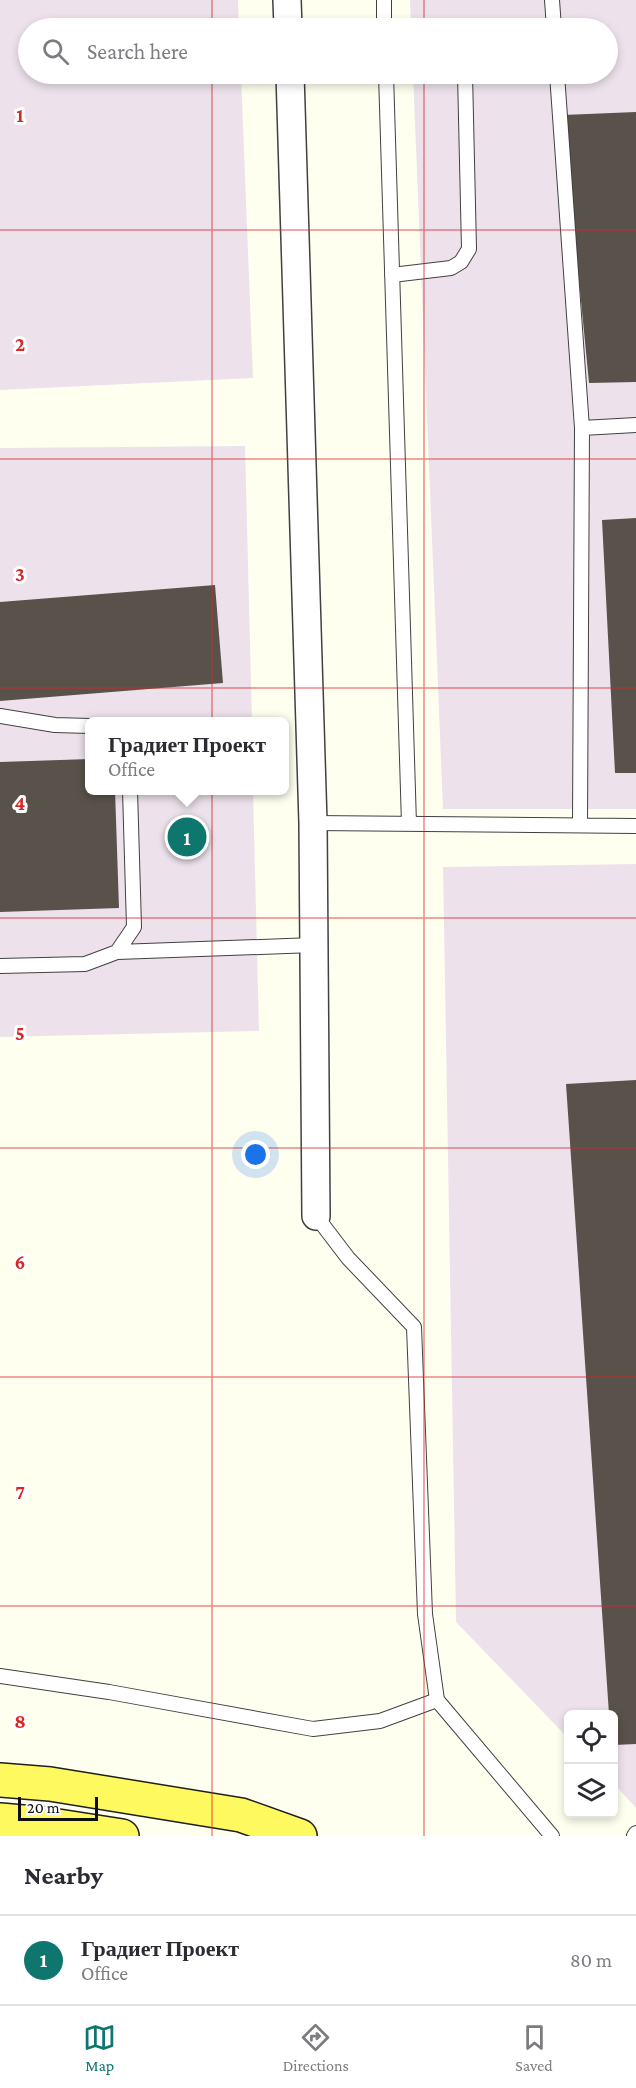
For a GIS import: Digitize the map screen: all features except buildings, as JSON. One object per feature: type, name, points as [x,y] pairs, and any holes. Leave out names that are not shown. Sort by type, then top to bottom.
[{"type":"main road","points":[[0,1780],[50,1784],[240,1815],[300,1836]]},
{"type":"main road","points":[[0,1820],[45,1824],[122,1836]]},
{"type":"street","points":[[287,0],[288,18]]},
{"type":"street","points":[[290,84],[313,823],[316,1216]]},
{"type":"lane","points":[[384,0],[384,18]]},
{"type":"lane","points":[[552,0],[553,18]]},
{"type":"lane","points":[[386,84],[409,824]]},
{"type":"lane","points":[[392,275],[451,268],[461,262],[469,249],[465,84]]},
{"type":"lane","points":[[558,84],[582,428],[580,825]]},
{"type":"lane","points":[[582,428],[636,425]]},
{"type":"lane","points":[[0,716],[56,725],[85,726]]},
{"type":"lane","points":[[117,952],[134,927],[130,795]]},
{"type":"lane","points":[[313,823],[636,826]]},
{"type":"lane","points":[[0,966],[85,964],[117,952],[314,945]]},
{"type":"lane","points":[[316,1216],[348,1258],[414,1327],[425,1614],[437,1700],[552,1836]]},
{"type":"lane","points":[[0,1676],[109,1692],[313,1729],[380,1721],[437,1700]]},
{"type":"shaded area","points":[[0,0],[238,0],[239,18],[18,18],[18,84],[241,84],[253,378],[0,390]]},
{"type":"shaded area","points":[[410,0],[636,0],[636,809],[443,809],[413,84],[618,84],[618,18],[411,18]]},
{"type":"shaded area","points":[[245,446],[252,717],[85,717],[85,795],[253,795],[259,1031],[0,1037],[0,448]]},
{"type":"shaded area","points":[[636,864],[636,1808],[618,1788],[618,1710],[564,1710],[564,1734],[456,1622],[443,867]]},
{"type":"place","name":"Градиет Проект","points":[[187,837]]}]
